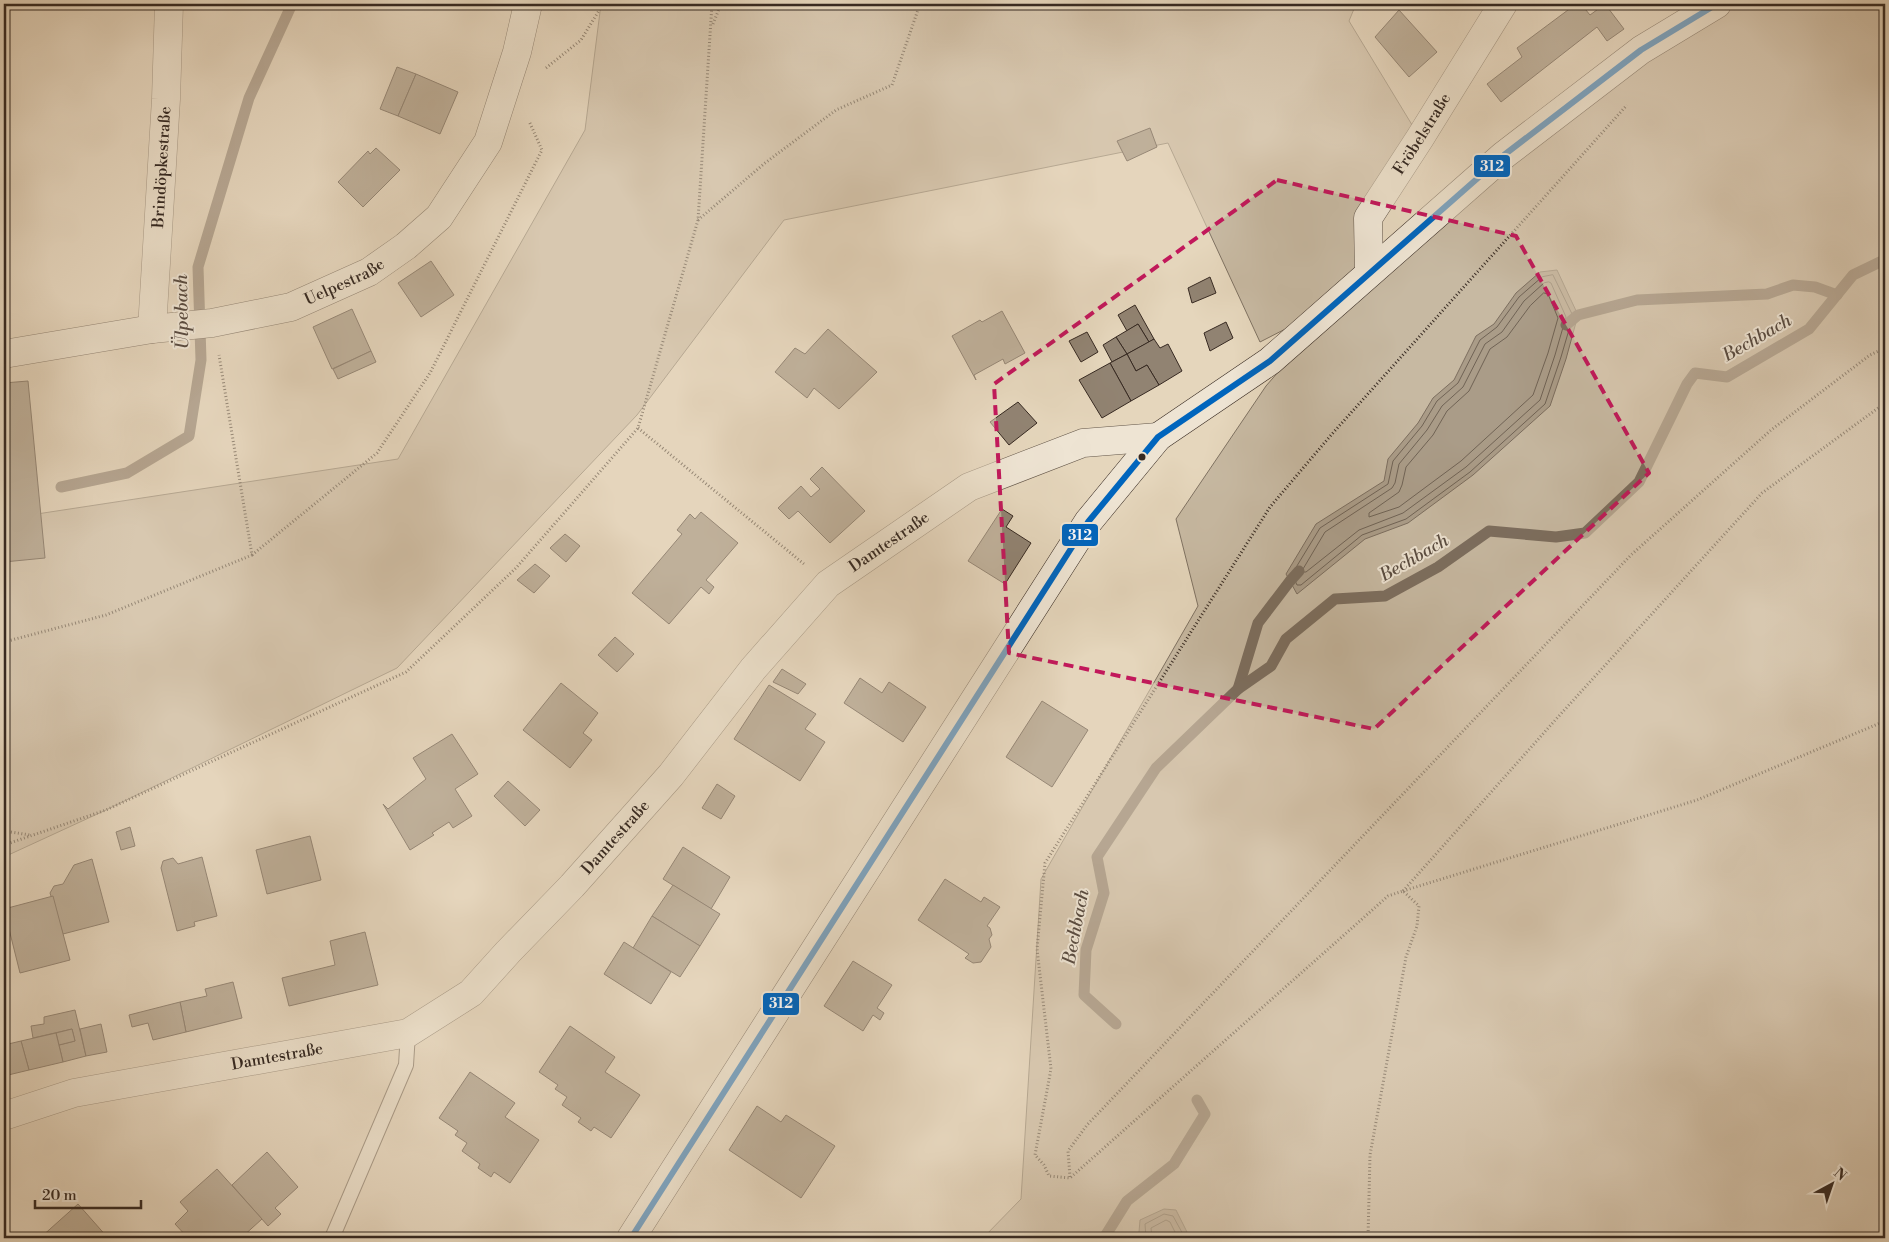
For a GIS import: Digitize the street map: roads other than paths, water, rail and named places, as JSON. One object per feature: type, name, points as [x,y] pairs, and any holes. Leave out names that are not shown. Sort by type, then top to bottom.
[{"type":"main road","name":"Brindöpkestraße","points":[[164,328],[166,109],[170,4]]},
{"type":"main road","name":"Uelpestraße","points":[[4,354],[164,328],[213,323],[291,307],[369,272],[406,246],[439,217],[488,142],[517,52],[528,4]]},
{"type":"main road","name":"Fröbelstraße","points":[[1369,272],[1368,218],[1503,4]]},
{"type":"main road","points":[[631,1238],[1088,522],[1158,437],[1270,361],[1504,155],[1641,50],[1717,4]]},
{"type":"main road","name":"Damtestraße","points":[[4,1116],[74,1093],[408,1034],[471,994],[508,952],[572,886],[671,775],[753,669],[828,584],[968,487],[1083,443],[1158,437]]},
{"type":"lane","points":[[332,1238],[406,1065],[408,1034]]},
{"type":"water","points":[[1557,270],[1578,315],[1550,406],[1473,475],[1408,523],[1365,539],[1297,594],[1286,574],[1316,524],[1384,481],[1388,459],[1418,423],[1433,398],[1454,380],[1476,336],[1494,324],[1516,293],[1540,272]]},
{"type":"water","points":[[1164,1209],[1176,1210],[1190,1238],[1142,1238],[1139,1232],[1140,1220]]},
{"type":"waterway","name":"Ülpebach","points":[[61,487],[127,473],[189,436],[201,360],[198,267],[249,98],[292,4]]},
{"type":"waterway","name":"Bechbach","points":[[1116,1024],[1084,995],[1086,950],[1104,893],[1097,857],[1156,768],[1238,689],[1271,666],[1286,639],[1335,599],[1385,596],[1438,567],[1489,531],[1556,537],[1585,533],[1639,482],[1687,384],[1695,373],[1727,377],[1809,329],[1853,275],[1885,261]]},
{"type":"waterway","points":[[1566,325],[1578,315],[1637,300],[1767,294],[1793,285],[1815,287],[1837,295]]},
{"type":"waterway","points":[[1238,689],[1258,623],[1299,571]]},
{"type":"waterway","name":"Bechbach","points":[[1104,1238],[1127,1201],[1174,1164],[1205,1114],[1197,1100]]}]
